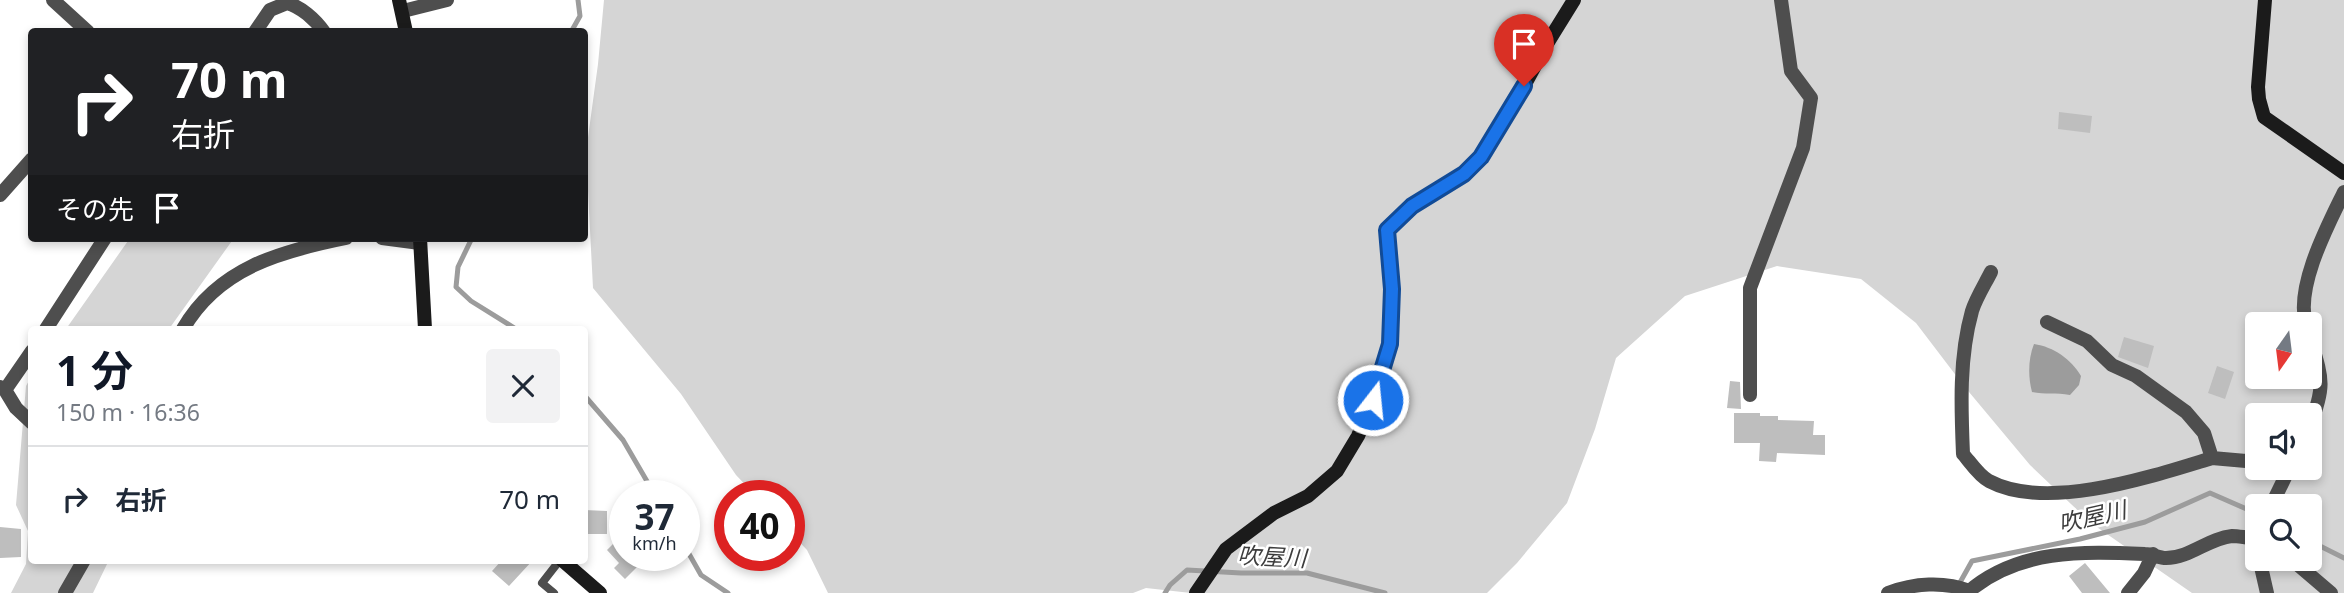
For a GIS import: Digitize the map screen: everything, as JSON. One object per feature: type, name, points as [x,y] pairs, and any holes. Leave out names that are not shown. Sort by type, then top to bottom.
[{"type":"street","points":[[53,0],[69,5],[85,28]]},
{"type":"street","points":[[405,28],[401,5],[447,0]]},
{"type":"street","points":[[1196,593],[1226,549],[1274,513],[1308,496],[1337,471],[1373,400],[1390,344],[1392,289],[1387,230],[1412,206],[1464,174],[1481,157],[1574,0]]},
{"type":"street","points":[[1750,395],[1750,288],[1802,148],[1811,98],[1791,71],[1781,0]]},
{"type":"street","points":[[2265,0],[2258,87],[2264,117],[2344,173]]},
{"type":"street","points":[[258,28],[270,10],[285,1],[295,5],[321,28]]},
{"type":"street","points":[[0,195],[28,164]]},
{"type":"street","points":[[2305,312],[2303,298],[2323,233],[2344,192]]},
{"type":"street","points":[[48,326],[102,242]]},
{"type":"street","points":[[185,326],[192,312],[213,290],[249,266],[303,247],[327,242]]},
{"type":"street","points":[[420,242],[425,326]]},
{"type":"street","points":[[1992,272],[1972,310],[1964,357],[1961,421],[1963,454],[1988,481],[2029,493],[2080,491],[2132,481],[2212,458],[2245,461]]},
{"type":"street","points":[[2047,323],[2087,341],[2112,365],[2136,376],[2186,412],[2204,433],[2212,458]]},
{"type":"street","points":[[28,356],[2,392],[28,419]]},
{"type":"street","points":[[1888,593],[1902,588],[1938,584],[1957,586],[1968,592],[2011,565],[2049,555],[2153,554],[2166,558],[2231,536],[2245,535]]},
{"type":"street","points":[[2128,593],[2144,573],[2153,554]]},
{"type":"street","points":[[65,593],[82,564]]},
{"type":"street","points":[[566,564],[600,593]]},
{"type":"street","points":[[2262,571],[2267,593]]},
{"type":"street","points":[[2305,571],[2331,593]]},
{"type":"lane","points":[[554,593],[542,583],[558,564]]},
{"type":"shaded area","points":[[604,0],[2344,0],[2344,593],[2192,593],[2091,523],[2030,465],[1916,323],[1861,279],[1777,266],[1685,296],[1616,358],[1595,429],[1567,503],[1517,563],[1487,593],[1191,593],[1146,588],[1133,593],[828,593],[805,548],[805,480],[741,480],[681,394],[593,288],[588,137]]},
{"type":"shaded area","points":[[127,242],[231,242],[171,326],[68,326]]},
{"type":"shaded area","points":[[2034,344],[2055,351],[2077,370],[2081,376],[2079,385],[2070,395],[2032,392],[2029,368]]},
{"type":"shaded area","points":[[28,382],[28,531],[16,505]]},
{"type":"shaded area","points":[[28,531],[28,564],[107,564],[93,593],[11,593],[26,564]]},
{"type":"building","points":[[2059,112],[2092,116],[2090,133],[2058,129]]},
{"type":"building","points":[[2124,337],[2154,346],[2148,368],[2118,357]]},
{"type":"building","points":[[2217,366],[2234,372],[2225,399],[2208,393]]},
{"type":"building","points":[[1730,381],[1740,382],[1741,409],[1727,408]]},
{"type":"building","points":[[1734,413],[1760,413],[1760,416],[1778,416],[1778,420],[1814,421],[1813,435],[1825,435],[1825,455],[1777,453],[1776,462],[1759,461],[1760,443],[1734,443]]},
{"type":"building","points":[[588,510],[607,511],[607,534],[588,534]]},
{"type":"building","points":[[0,527],[21,529],[21,557],[0,558]]},
{"type":"building","points":[[2085,563],[2110,593],[2082,593],[2069,576]]},
{"type":"building","points":[[498,564],[529,564],[509,586],[492,571]]},
{"type":"building","points":[[617,571],[633,571],[625,579]]},
{"type":"waterway","name":"吹屋川","points":[[573,28],[580,16],[578,0]]},
{"type":"waterway","name":"吹屋川","points":[[470,242],[458,267],[456,287],[471,301],[511,326]]},
{"type":"waterway","name":"吹屋川","points":[[588,400],[623,440],[646,480]]},
{"type":"waterway","name":"吹屋川","points":[[1958,586],[1972,561],[2080,539],[2145,522],[2210,493],[2245,508]]},
{"type":"waterway","points":[[2322,547],[2344,558]]},
{"type":"waterway","name":"吹屋川","points":[[1165,593],[1187,570],[1307,573],[1385,593]]},
{"type":"waterway","name":"吹屋川","points":[[699,571],[728,593]]},
{"type":"route","points":[[1373,400],[1390,344],[1392,289],[1387,230],[1412,206],[1464,174],[1481,157],[1524,86]]}]
